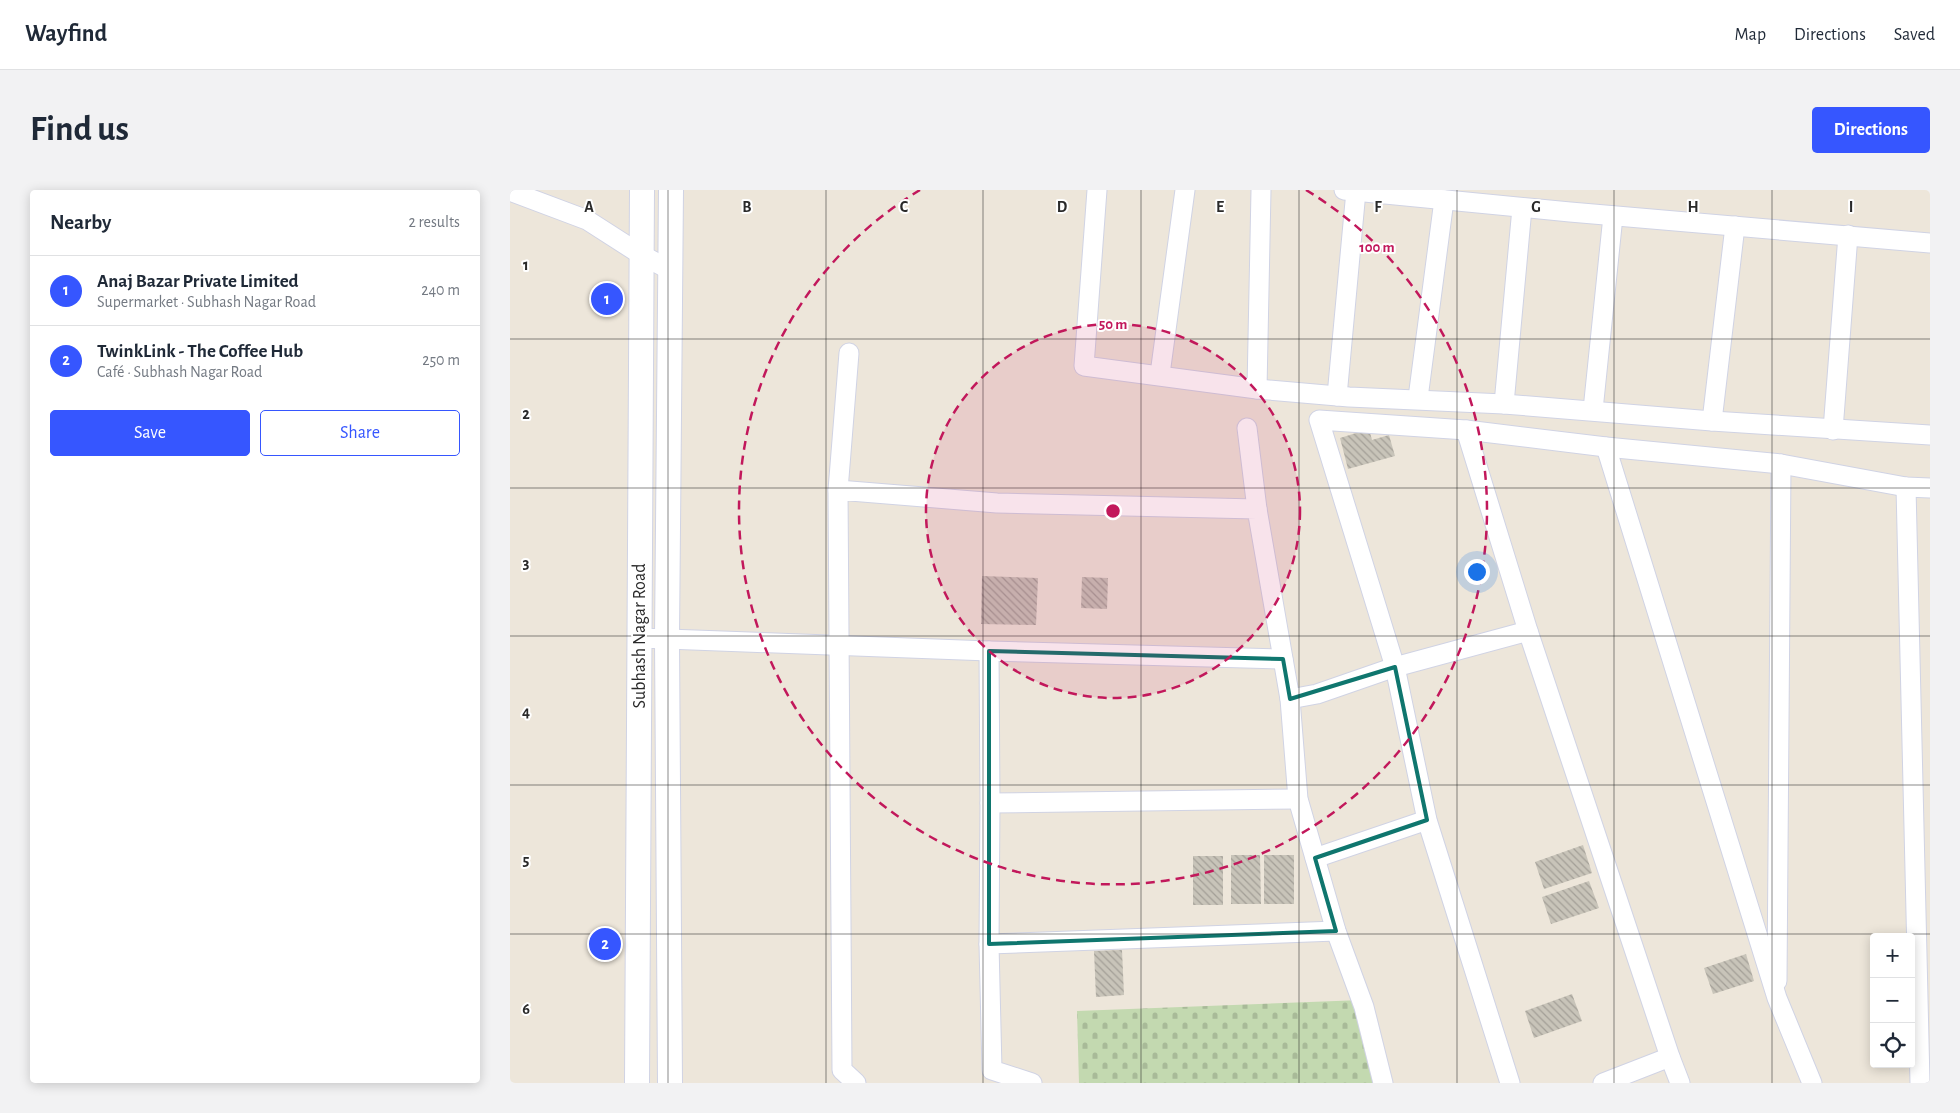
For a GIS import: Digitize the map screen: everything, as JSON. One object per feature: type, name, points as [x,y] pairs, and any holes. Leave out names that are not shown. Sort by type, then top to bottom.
[{"type":"street","name":"Subhash Nagar Road","points":[[637,1083],[640,254],[642,190]]},
{"type":"street","points":[[670,1083],[667,639],[671,190]]},
{"type":"street","points":[[1097,190],[1084,366],[1160,374],[1257,389],[1337,396],[1418,398],[1833,430],[1930,435]]},
{"type":"street","points":[[1160,374],[1185,190]]},
{"type":"street","points":[[1257,389],[1261,190]]},
{"type":"street","points":[[510,191],[587,220],[640,254],[670,270]]},
{"type":"street","points":[[1337,396],[1350,191],[1522,208],[1930,243]]},
{"type":"street","points":[[1418,398],[1444,200]]},
{"type":"street","points":[[1504,404],[1522,208]]},
{"type":"street","points":[[1593,410],[1613,216]]},
{"type":"street","points":[[1712,421],[1735,226]]},
{"type":"street","points":[[1833,430],[1848,236]]},
{"type":"street","points":[[849,353],[838,490],[841,646],[842,1070],[856,1083]]},
{"type":"street","points":[[1510,1083],[1427,820],[1395,667],[1319,420],[1466,430],[1606,447],[1781,464],[1906,487],[1930,488]]},
{"type":"street","points":[[1247,428],[1257,509],[1290,699],[1298,799],[1336,932],[1364,1007],[1383,1083]]},
{"type":"street","points":[[1466,430],[1528,631],[1680,1083]]},
{"type":"street","points":[[1606,447],[1777,998],[1812,1083]]},
{"type":"street","points":[[1777,998],[1781,464]]},
{"type":"street","points":[[1906,487],[1920,1083]]},
{"type":"street","points":[[838,490],[996,503],[1257,509]]},
{"type":"street","points":[[1290,699],[1316,694],[1395,667],[1528,631]]},
{"type":"street","points":[[640,638],[989,651],[1284,659]]},
{"type":"street","points":[[989,651],[989,944],[992,1070],[1032,1083]]},
{"type":"street","points":[[990,802],[1298,799]]},
{"type":"street","points":[[1314,858],[1427,820]]},
{"type":"street","points":[[989,944],[1336,932]]},
{"type":"street","points":[[1603,1083],[1670,1056]]},
{"type":"highlighted area","points":[[989,651],[1283,659],[1290,699],[1395,667],[1427,820],[1315,858],[1336,931],[989,944]]},
{"type":"green space","points":[[1362,1000],[1384,1083],[1079,1083],[1077,1011]]},
{"type":"building","points":[[1369,429],[1372,440],[1389,435],[1395,456],[1348,469],[1340,438]]},
{"type":"building","points":[[982,576],[1038,578],[1036,625],[981,624]]},
{"type":"building","points":[[1082,577],[1108,578],[1107,609],[1081,608]]},
{"type":"building","points":[[1583,845],[1592,873],[1544,889],[1535,862]]},
{"type":"building","points":[[1231,855],[1260,855],[1261,904],[1231,904]]},
{"type":"building","points":[[1264,855],[1294,855],[1294,904],[1264,904]]},
{"type":"building","points":[[1193,856],[1223,856],[1223,905],[1193,905]]},
{"type":"building","points":[[1589,881],[1599,908],[1551,924],[1542,897]]},
{"type":"building","points":[[1122,950],[1124,995],[1096,997],[1094,951]]},
{"type":"building","points":[[1746,954],[1754,981],[1713,994],[1704,968]]},
{"type":"building","points":[[1572,994],[1582,1021],[1534,1038],[1525,1011]]},
{"type":"place","name":"Anaj Bazar Private Limited","points":[[607,299]]},
{"type":"place","name":"TwinkLink - The Coffee Hub","points":[[605,944]]}]
